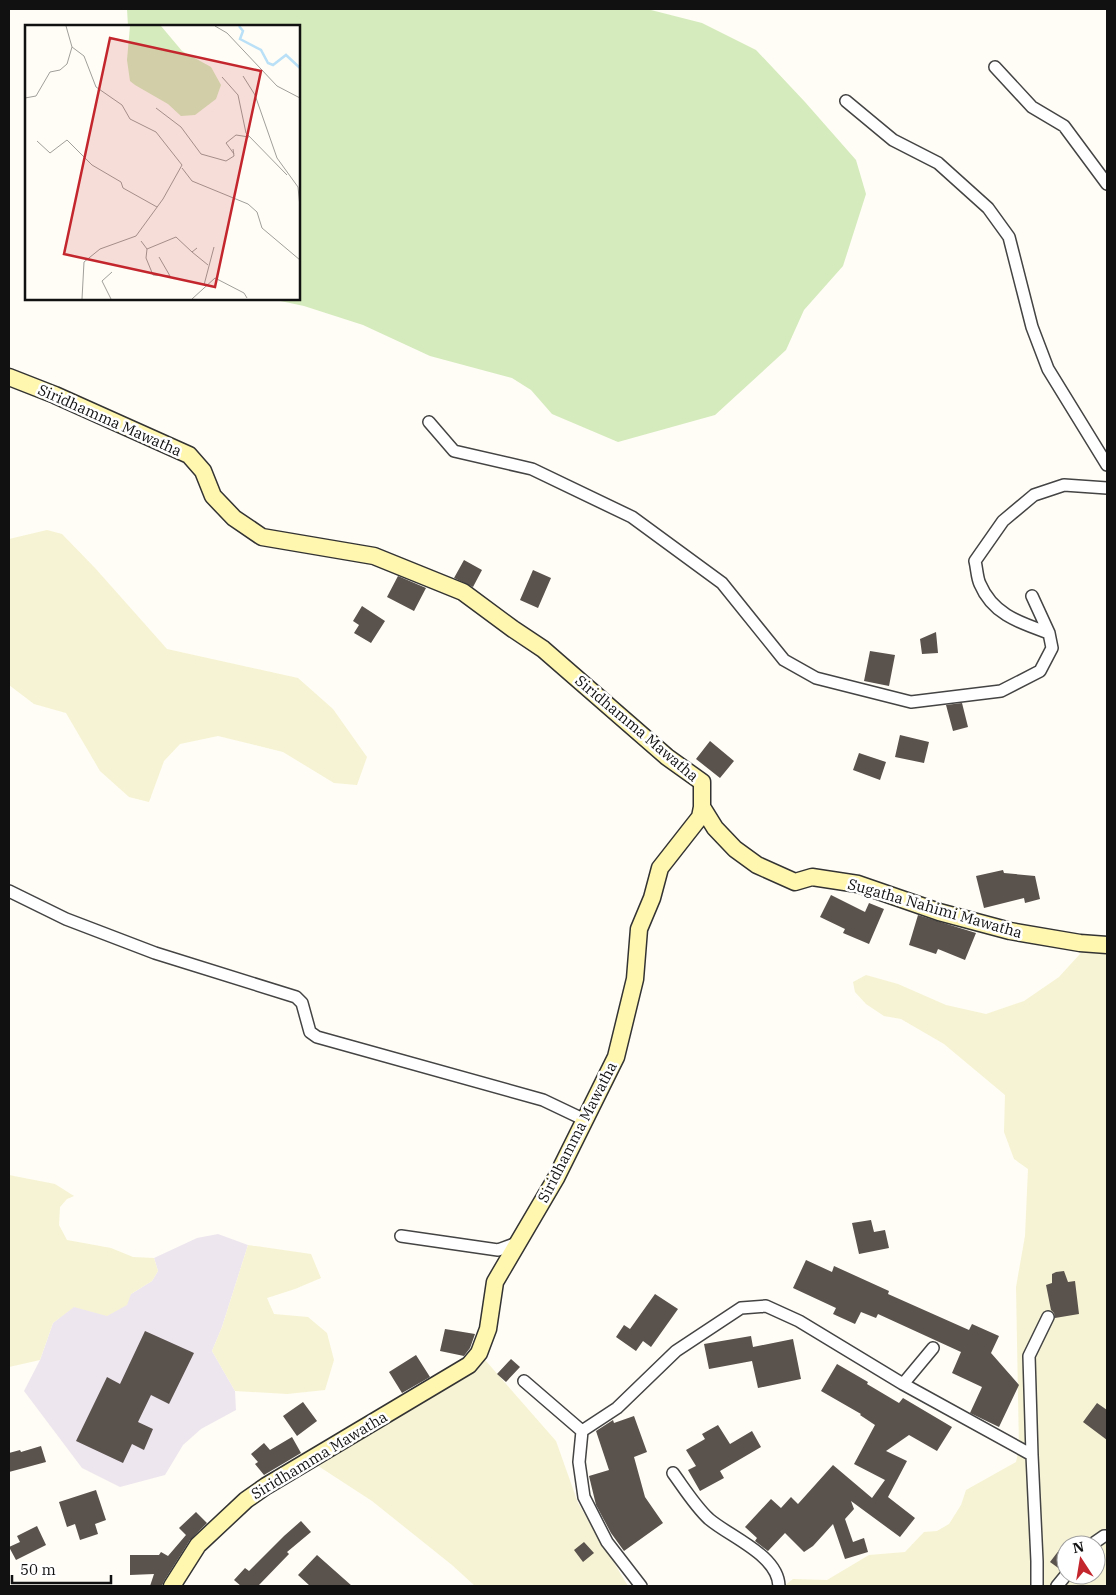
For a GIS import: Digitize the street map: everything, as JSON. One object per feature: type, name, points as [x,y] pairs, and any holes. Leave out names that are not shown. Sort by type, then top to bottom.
[{"type":"street","points":[[995,67],[1032,107],[1064,126],[1107,184]]},
{"type":"street","points":[[846,101],[893,140],[938,163],[994,215],[1009,237],[1032,326],[1048,369],[1107,465]]},
{"type":"street","name":"Siridhamma Mawatha","points":[[9,377],[55,395],[189,455],[203,471],[213,496],[234,518],[262,537],[374,556],[463,592],[543,649],[667,757],[702,782],[700,817],[660,868],[652,898],[638,929],[635,979],[616,1057],[556,1178],[495,1282],[488,1329],[479,1354],[469,1365],[266,1486],[246,1500],[198,1545],[172,1586]]},
{"type":"street","points":[[428,422],[454,451],[532,469],[632,517],[722,583],[784,660],[816,678],[911,702],[1001,691],[1040,671],[1052,648],[1049,633],[1032,596]]},
{"type":"street","points":[[1049,633],[1010,619],[993,603],[980,584],[975,561],[1003,521],[1034,495],[1064,485],[1107,488]]},
{"type":"street","name":"Sugatha Nahimi Mawatha","points":[[702,808],[715,828],[734,849],[757,865],[795,882],[812,877],[858,884],[939,912],[1010,932],[1080,943],[1107,945]]},
{"type":"street","points":[[9,891],[66,919],[155,952],[296,997],[302,1003],[310,1032],[317,1036],[543,1100],[585,1120]]},
{"type":"street","points":[[401,1236],[498,1250],[517,1243]]},
{"type":"street","points":[[582,1431],[617,1408],[676,1351],[740,1308],[766,1306],[800,1321],[903,1384],[1032,1455]]},
{"type":"street","points":[[1037,1586],[1029,1356],[1048,1317]]},
{"type":"street","points":[[903,1384],[933,1348]]},
{"type":"street","points":[[524,1381],[582,1431]]},
{"type":"street","points":[[582,1431],[579,1462],[584,1497],[607,1542],[641,1586]]},
{"type":"street","points":[[673,1473],[708,1518],[769,1562],[779,1579],[779,1586]]},
{"type":"shaded area","points":[[47,530],[62,534],[167,649],[298,678],[333,709],[367,757],[357,785],[334,783],[283,752],[218,736],[180,744],[164,761],[149,802],[129,797],[100,771],[66,713],[34,704],[9,685],[9,539]]},
{"type":"shaded area","points":[[1089,944],[1107,945],[1107,1586],[784,1586],[793,1579],[827,1580],[869,1555],[905,1552],[924,1532],[937,1531],[949,1524],[961,1505],[966,1490],[1016,1462],[1019,1449],[1016,1287],[1025,1236],[1028,1169],[1014,1159],[1004,1132],[1005,1095],[944,1044],[901,1019],[884,1016],[866,1004],[855,992],[853,982],[866,975],[898,984],[946,1005],[986,1014],[1024,1001],[1059,977]]},
{"type":"shaded area","points":[[9,1175],[55,1184],[74,1196],[67,1199],[60,1207],[59,1225],[67,1240],[111,1248],[133,1257],[154,1258],[158,1271],[152,1281],[131,1294],[127,1305],[107,1316],[74,1307],[53,1323],[40,1360],[9,1367]]},
{"type":"shaded area","points":[[218,1234],[248,1245],[222,1327],[212,1351],[235,1391],[236,1410],[201,1429],[183,1445],[165,1475],[120,1487],[82,1468],[24,1391],[40,1360],[53,1323],[74,1306],[131,1294],[152,1281],[158,1271],[154,1258],[197,1238]]},
{"type":"shaded area","points":[[248,1245],[311,1254],[321,1278],[267,1298],[274,1314],[308,1317],[327,1333],[334,1360],[325,1390],[287,1394],[235,1391],[212,1351],[222,1327]]},
{"type":"shaded area","points":[[479,1353],[556,1441],[578,1503],[628,1586],[475,1586],[452,1565],[372,1501],[309,1460]]},
{"type":"green space","points":[[127,9],[651,10],[702,23],[756,50],[856,160],[866,194],[843,266],[804,310],[786,350],[715,415],[618,442],[552,414],[531,390],[512,378],[430,356],[363,325],[304,306],[276,300],[300,300],[300,25],[128,25]]},
{"type":"building","points":[[464,560],[482,570],[473,587],[454,578]]},
{"type":"building","points":[[533,570],[551,578],[538,608],[520,600]]},
{"type":"building","points":[[398,576],[426,588],[414,611],[387,597]]},
{"type":"building","points":[[362,606],[385,621],[371,643],[354,633],[359,625],[353,621]]},
{"type":"building","points":[[936,632],[938,653],[922,654],[920,639]]},
{"type":"building","points":[[870,651],[895,655],[889,686],[864,681]]},
{"type":"building","points":[[962,703],[968,727],[953,731],[946,705]]},
{"type":"building","points":[[900,735],[929,742],[924,763],[895,757]]},
{"type":"building","points":[[710,741],[734,761],[720,778],[696,759]]},
{"type":"building","points":[[859,753],[886,762],[880,780],[853,770]]},
{"type":"building","points":[[1003,870],[1004,873],[1035,876],[1040,899],[1025,903],[1024,898],[984,908],[976,876]]},
{"type":"building","points":[[831,895],[865,912],[869,903],[884,909],[869,944],[843,933],[845,929],[820,917]]},
{"type":"building","points":[[918,915],[976,933],[965,960],[938,949],[936,954],[909,945]]},
{"type":"building","points":[[871,1220],[874,1232],[885,1230],[889,1248],[859,1254],[852,1223]]},
{"type":"building","points":[[806,1260],[832,1272],[834,1266],[889,1291],[888,1294],[969,1330],[972,1324],[999,1336],[991,1353],[1019,1385],[999,1427],[970,1413],[982,1387],[952,1373],[961,1352],[878,1314],[876,1318],[861,1312],[855,1324],[833,1314],[836,1308],[793,1288]]},
{"type":"building","points":[[1064,1271],[1068,1282],[1075,1281],[1079,1314],[1055,1318],[1051,1310],[1046,1285],[1052,1283],[1052,1274]]},
{"type":"building","points":[[655,1294],[678,1309],[651,1347],[643,1341],[636,1351],[616,1337],[624,1325],[630,1329]]},
{"type":"building","points":[[445,1329],[475,1334],[470,1348],[464,1356],[440,1351]]},
{"type":"building","points":[[145,1331],[194,1353],[169,1404],[151,1395],[138,1422],[153,1429],[144,1450],[132,1444],[123,1463],[76,1441],[107,1377],[120,1384]]},
{"type":"building","points":[[751,1336],[753,1347],[793,1339],[801,1379],[758,1388],[752,1361],[709,1369],[704,1344]]},
{"type":"building","points":[[416,1355],[430,1377],[402,1393],[389,1372]]},
{"type":"building","points":[[511,1359],[520,1367],[506,1382],[497,1374]]},
{"type":"building","points":[[837,1364],[899,1403],[903,1398],[952,1427],[937,1451],[909,1435],[886,1451],[907,1461],[888,1497],[915,1518],[900,1537],[851,1501],[854,1509],[845,1519],[853,1542],[864,1538],[868,1552],[845,1559],[833,1524],[813,1546],[804,1552],[785,1533],[768,1551],[755,1541],[757,1538],[745,1527],[771,1499],[781,1508],[791,1497],[798,1504],[833,1465],[872,1498],[885,1480],[854,1464],[875,1425],[861,1414],[821,1391]]},
{"type":"building","points":[[303,1402],[317,1421],[297,1436],[283,1416]]},
{"type":"building","points":[[1097,1403],[1107,1410],[1107,1440],[1083,1422]]},
{"type":"building","points":[[634,1416],[647,1452],[634,1457],[645,1497],[663,1523],[624,1551],[611,1533],[596,1505],[589,1476],[609,1470],[596,1431],[613,1420],[614,1423]]},
{"type":"building","points":[[718,1425],[730,1444],[752,1431],[761,1447],[720,1471],[724,1478],[700,1491],[688,1470],[696,1466],[686,1450],[705,1439],[702,1434]]},
{"type":"building","points":[[292,1437],[301,1453],[264,1475],[255,1464],[258,1462],[251,1454],[264,1443],[270,1450]]},
{"type":"building","points":[[41,1446],[46,1462],[9,1472],[9,1453],[20,1450],[21,1452]]},
{"type":"building","points":[[96,1490],[106,1520],[95,1524],[98,1534],[80,1540],[75,1524],[67,1527],[59,1502]]},
{"type":"building","points":[[196,1512],[207,1523],[190,1540],[162,1586],[150,1586],[154,1574],[130,1575],[130,1555],[159,1555],[161,1552],[168,1556],[186,1535],[179,1528]]},
{"type":"building","points":[[301,1521],[311,1532],[287,1552],[289,1554],[258,1586],[241,1586],[234,1580],[245,1568],[249,1571]]},
{"type":"building","points":[[37,1526],[46,1545],[16,1560],[9,1547],[20,1542],[17,1536]]},
{"type":"building","points":[[584,1542],[594,1553],[583,1562],[574,1550]]},
{"type":"building","points":[[1056,1554],[1056,1566],[1050,1562]]},
{"type":"building","points":[[317,1555],[352,1586],[310,1586],[298,1575]]}]
